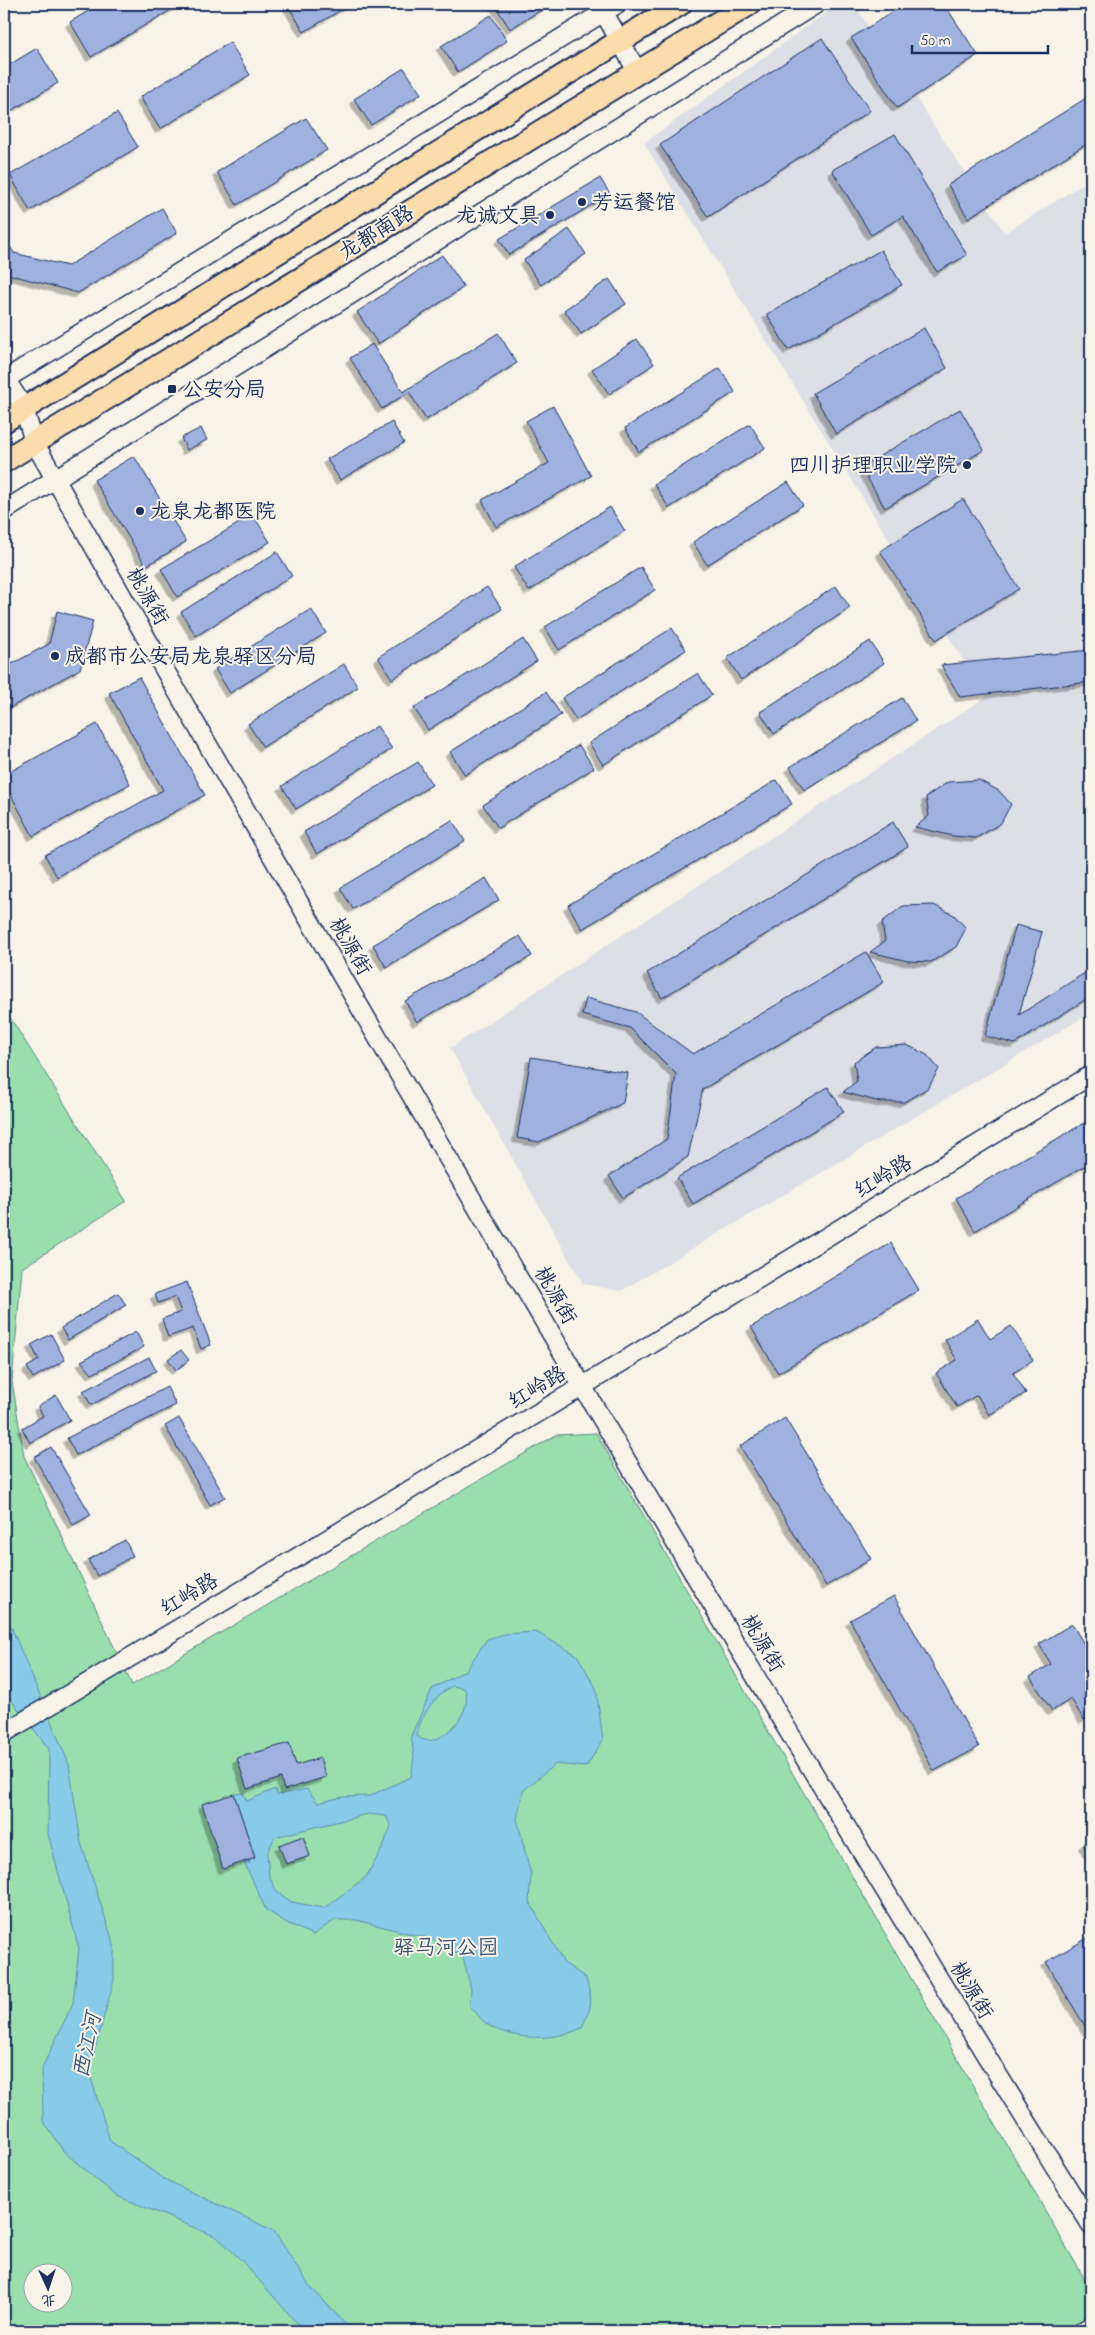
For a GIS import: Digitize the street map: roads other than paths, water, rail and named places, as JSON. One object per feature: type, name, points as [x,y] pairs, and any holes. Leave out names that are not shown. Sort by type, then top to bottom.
[{"type":"main road","name":"龙都南路","points":[[4,421],[680,4]]},
{"type":"main road","name":"龙都南路","points":[[4,461],[748,4]]},
{"type":"street","points":[[4,511],[816,4]]},
{"type":"street","points":[[4,378],[607,6],[637,72]]},
{"type":"street","name":"桃源街","points":[[4,378],[24,408],[34,442],[264,844],[583,1386],[960,2014],[1091,2225]]},
{"type":"street","name":"红岭路","points":[[4,1733],[583,1386],[1091,1075]]},
{"type":"street","points":[[1083,2331],[1091,2326]]},
{"type":"water","name":"西江河","points":[[4,1610],[69,1764],[81,1843],[114,1945],[114,1980],[89,2071],[110,2141],[164,2179],[274,2231],[308,2284],[352,2331],[304,2331],[242,2261],[217,2237],[115,2195],[64,2152],[43,2121],[42,2068],[73,2003],[79,1949],[48,1834],[49,1749],[4,1691]]},
{"type":"water","points":[[536,1632],[577,1655],[596,1688],[603,1740],[586,1767],[555,1764],[523,1791],[517,1819],[531,1875],[529,1901],[564,1963],[586,1978],[589,1990],[590,2008],[582,2028],[548,2037],[524,2037],[501,2031],[484,2022],[470,2006],[471,1989],[463,1957],[431,1939],[356,1920],[335,1920],[313,1935],[287,1923],[266,1910],[244,1862],[255,1858],[234,1794],[243,1793],[247,1801],[275,1789],[277,1795],[307,1789],[318,1803],[343,1797],[369,1796],[411,1777],[414,1756],[411,1736],[432,1689],[466,1670],[487,1639],[504,1634]],"holes":[[[452,1686],[464,1688],[467,1697],[465,1708],[453,1728],[434,1740],[425,1740],[416,1735],[429,1707]],[[368,1814],[386,1816],[391,1826],[382,1849],[366,1877],[324,1908],[292,1902],[277,1892],[269,1876],[267,1853],[275,1837]]]},
{"type":"place","name":"芳运餐馆","points":[[582,202]]},
{"type":"place","name":"龙诚文具","points":[[550,215]]},
{"type":"place","name":"公安分局","points":[[172,389]]},
{"type":"place","name":"四川护理职业学院","points":[[967,465]]},
{"type":"place","name":"龙泉龙都医院","points":[[140,511]]},
{"type":"place","name":"成都市公安局龙泉驿区分局","points":[[55,656]]},
{"type":"park label","name":"驿马河公园","points":[[446,1947]]}]
